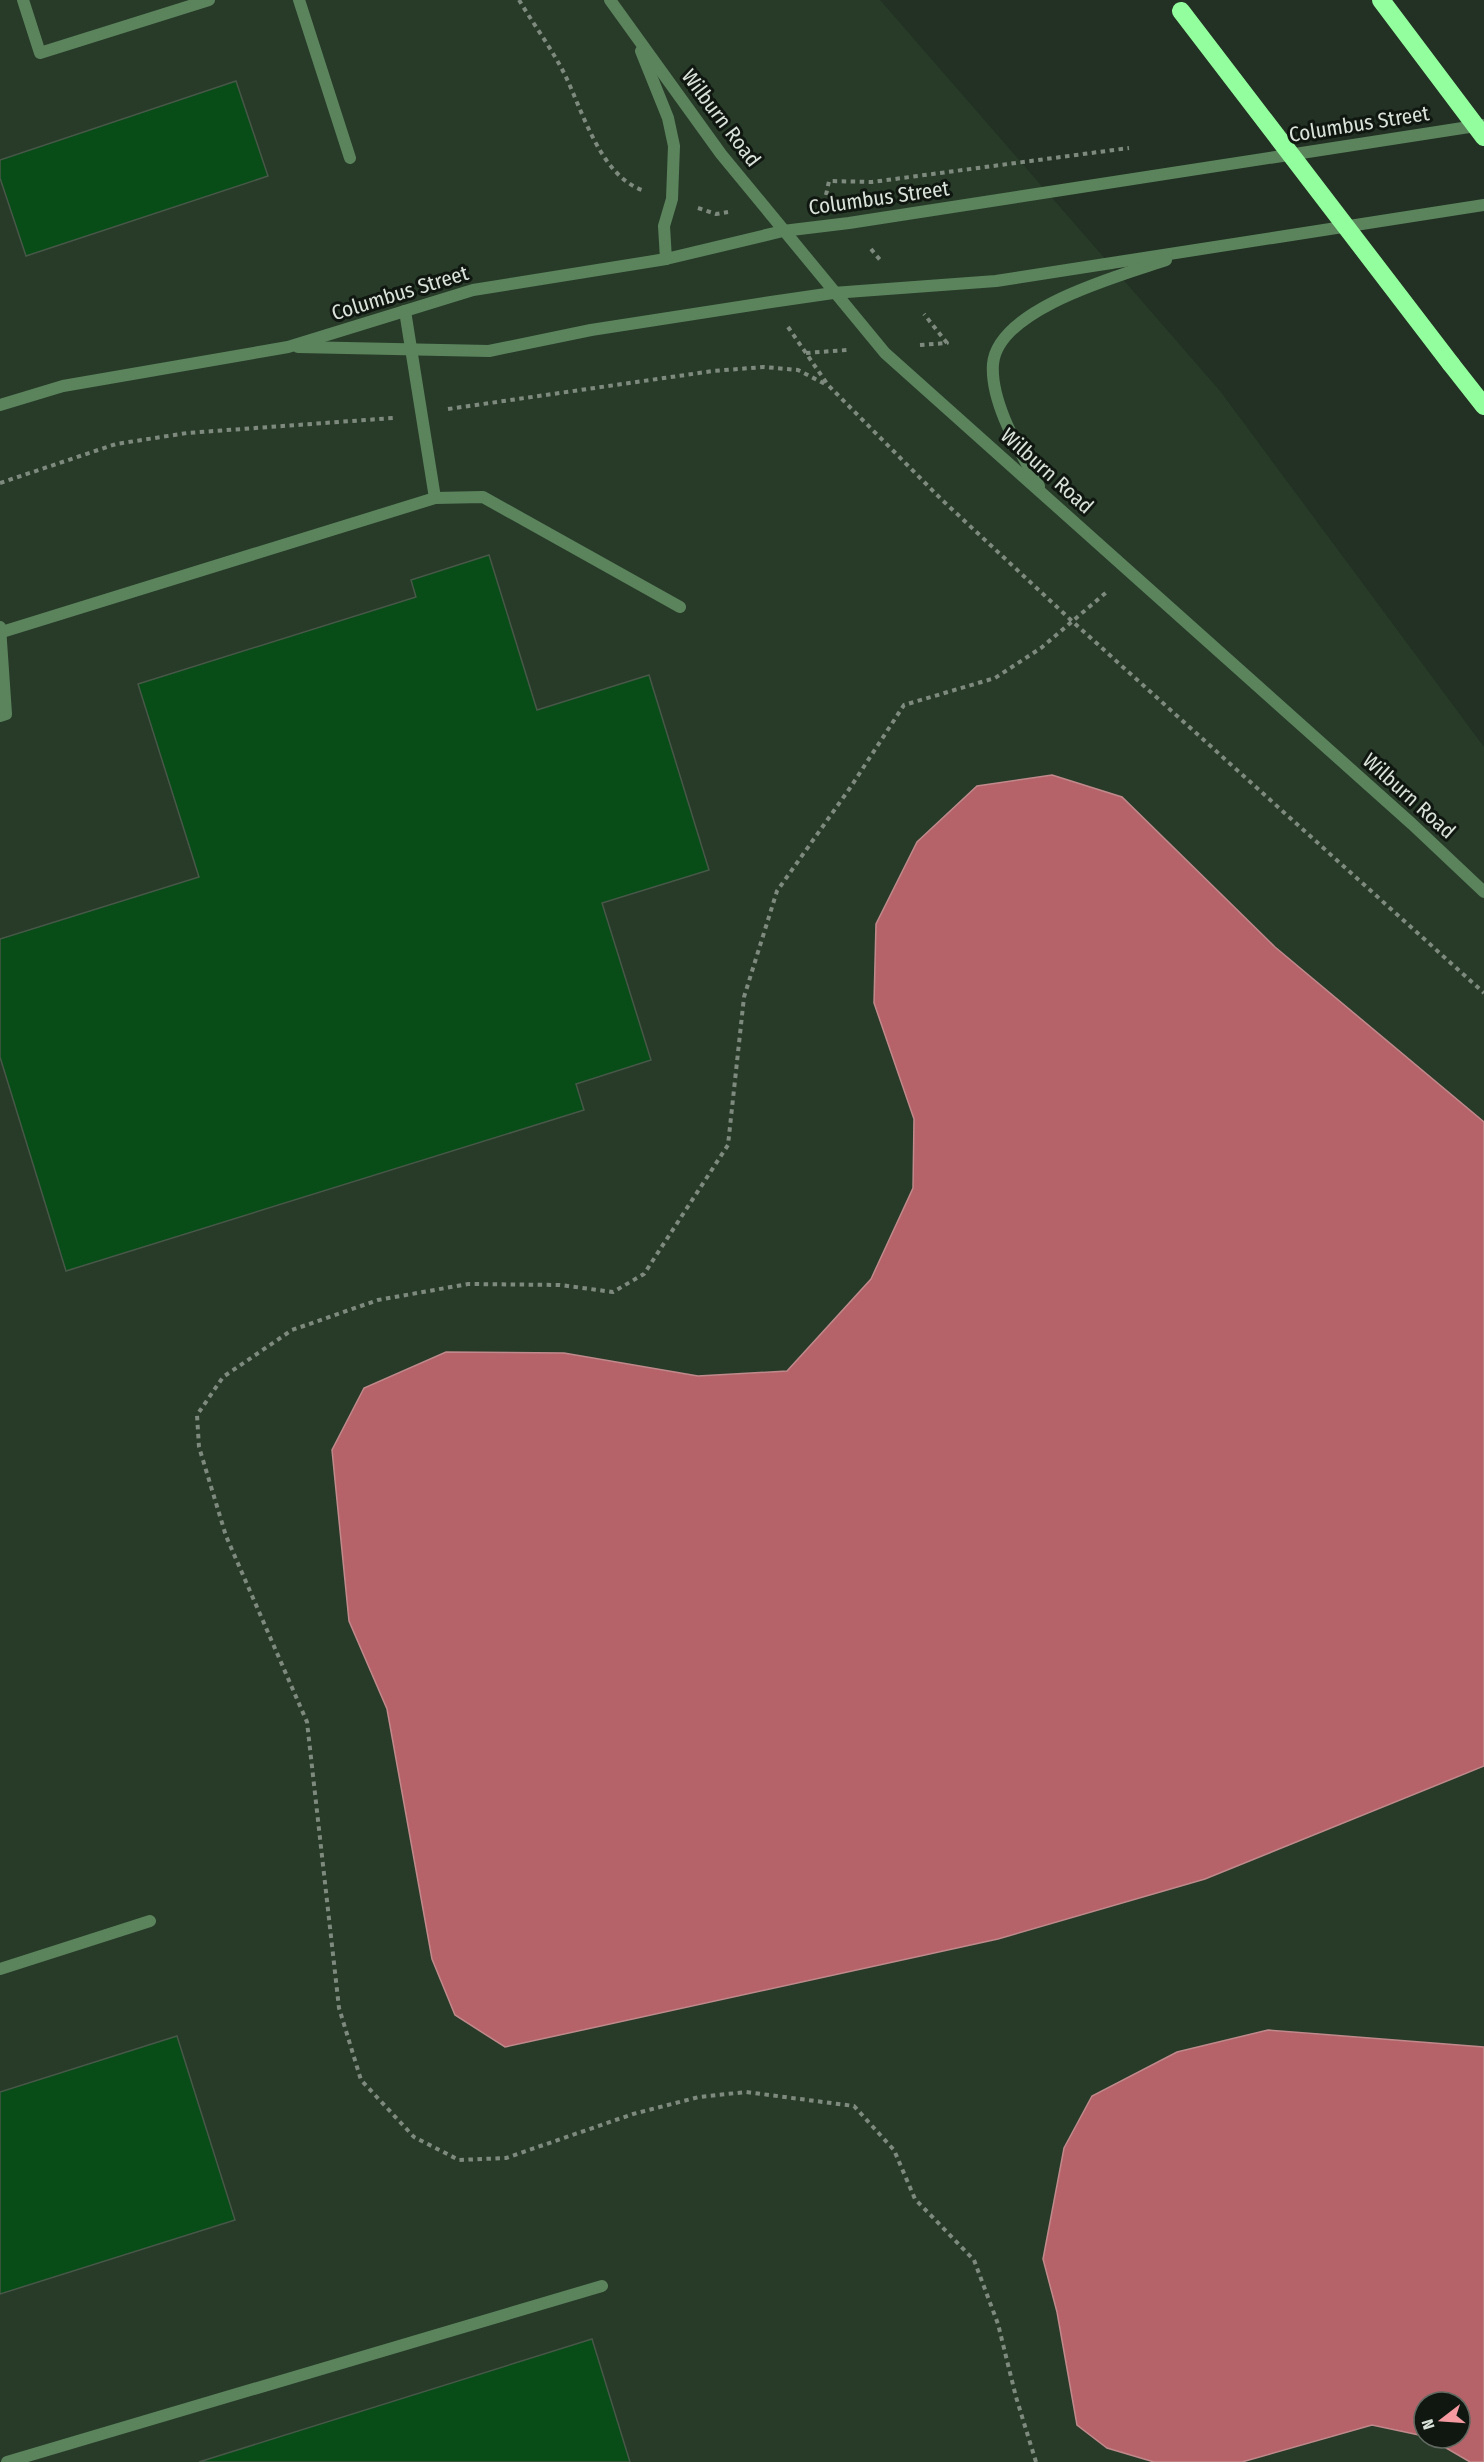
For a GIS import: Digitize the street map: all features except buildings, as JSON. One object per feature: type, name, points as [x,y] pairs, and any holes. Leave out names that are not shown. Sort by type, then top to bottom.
[{"type":"highway","points":[[1381,0],[1484,137]]},
{"type":"highway","points":[[1177,5],[1484,406]]},
{"type":"street","points":[[23,0],[40,53],[209,0]]},
{"type":"street","points":[[299,0],[350,158]]},
{"type":"street","name":"Wilburn Road","points":[[610,0],[721,154],[833,293],[885,353],[1412,824],[1484,892]]},
{"type":"street","name":"Wilburn Road","points":[[633,33],[668,118],[674,146],[673,189],[664,226],[666,259]]},
{"type":"street","name":"Columbus Street","points":[[0,405],[63,386],[288,347],[473,290],[666,259],[783,231],[849,223],[1484,125]]},
{"type":"street","name":"Columbus Street","points":[[288,347],[489,351],[591,330],[833,293],[996,281],[1484,205]]},
{"type":"street","name":"Columbus Street","points":[[1044,495],[1009,429],[997,390],[993,364],[999,344],[1017,325],[1044,308],[1089,287],[1196,249]]},
{"type":"street","points":[[405,311],[435,498]]},
{"type":"street","points":[[0,716],[6,714],[1,630],[435,498],[483,497],[680,607]]},
{"type":"street","points":[[0,1969],[150,1921]]},
{"type":"street","points":[[7,2462],[602,2286]]},
{"type":"path","points":[[828,385],[941,499],[1072,621],[1484,993]]},
{"type":"path","points":[[1036,2462],[998,2324],[974,2260],[915,2199],[894,2150],[854,2106],[746,2092],[699,2097],[633,2114],[506,2158],[459,2160],[414,2137],[361,2080],[339,2008],[307,1722],[226,1536],[199,1447],[197,1415],[223,1377],[292,1330],[378,1300],[468,1284],[560,1285],[613,1292],[644,1274],[728,1145],[744,997],[777,891],[850,788],[904,705],[995,678],[1041,648],[1130,572]]},
{"type":"shaded area","points":[[0,0],[880,0],[1220,391],[1484,747],[1484,2462],[0,2462]]},
{"type":"shaded area","points":[[1052,775],[1122,797],[1275,947],[1484,1122],[1484,1766],[1205,1879],[998,1939],[505,2047],[455,2015],[432,1959],[387,1709],[349,1621],[332,1450],[364,1388],[446,1352],[564,1353],[698,1376],[787,1371],[871,1279],[913,1188],[914,1119],[874,1003],[876,924],[917,842],[977,786]]},
{"type":"shaded area","points":[[1268,2030],[1484,2047],[1484,2462],[1470,2462],[1450,2450],[1472,2450],[1472,2390],[1412,2390],[1412,2433],[1372,2425],[1242,2462],[1154,2462],[1107,2448],[1077,2425],[1057,2312],[1043,2259],[1064,2148],[1092,2096],[1177,2052]]}]
